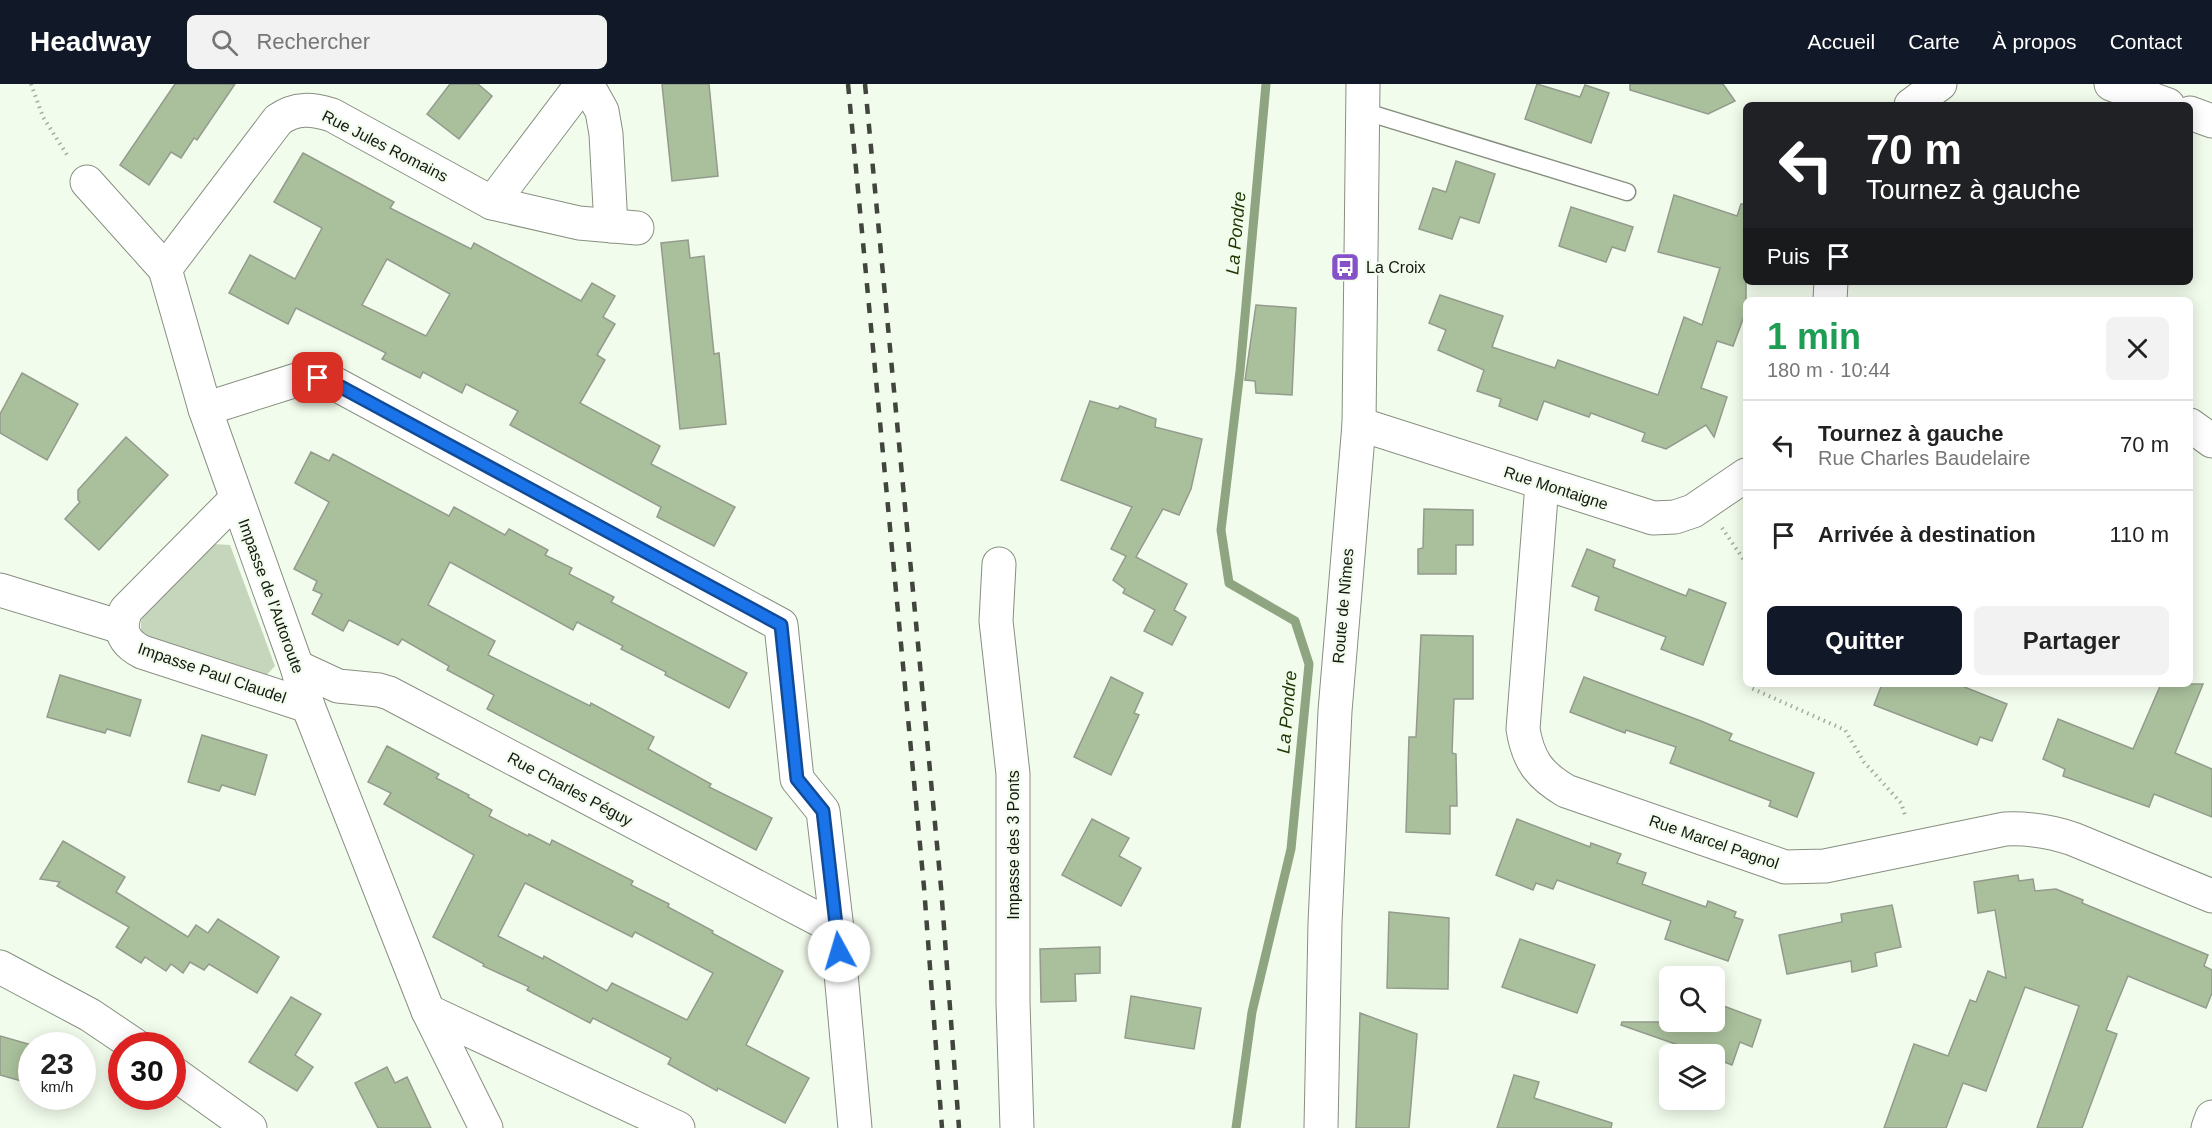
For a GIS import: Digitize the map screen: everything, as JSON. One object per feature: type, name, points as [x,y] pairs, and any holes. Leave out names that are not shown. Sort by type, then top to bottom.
[{"type":"street","points":[[582,84],[492,203],[539,215],[624,227],[602,111],[587,84]]},
{"type":"street","points":[[1915,102],[1940,84]]},
{"type":"street","points":[[2111,84],[2160,102]]},
{"type":"street","name":"Route de Nîmes","points":[[1322,1128],[1325,923],[1335,711],[1359,424],[1363,97]]},
{"type":"street","name":"Rue Jules Romains","points":[[165,269],[278,120],[290,112],[302,110],[332,115],[492,203]]},
{"type":"street","points":[[2193,114],[2212,121]]},
{"type":"street","name":"Impasse de l'Autoroute","points":[[87,182],[165,269],[206,409],[297,668],[308,706],[428,1011],[486,1128]]},
{"type":"street","points":[[206,409],[306,377],[330,381],[781,625],[797,779],[823,811],[837,929],[855,1128]]},
{"type":"street","name":"Rue Montaigne","points":[[1359,424],[1653,518],[1676,518],[1693,511],[1743,477]]},
{"type":"street","points":[[2193,427],[2212,441]]},
{"type":"street","name":"Rue Marcel Pagnol","points":[[1542,484],[1524,729],[1527,751],[1550,781],[1566,791],[1785,867],[1826,866],[2005,829],[2051,831],[2212,896]]},
{"type":"street","name":"Impasse Paul Claudel","points":[[236,499],[126,610],[121,627],[128,642],[142,652],[308,706]]},
{"type":"street","name":"Impasse des 3 Ponts","points":[[999,564],[996,621],[1013,774],[1013,1003],[1017,1128]]},
{"type":"street","points":[[0,590],[121,627]]},
{"type":"street","name":"Rue Charles Péguy","points":[[297,668],[338,686],[389,693],[837,929]]},
{"type":"street","points":[[0,967],[90,1015],[115,1032]]},
{"type":"street","points":[[428,1011],[678,1128]]},
{"type":"street","points":[[186,1082],[250,1128]]},
{"type":"street","points":[[2208,1128],[2212,1117]]},
{"type":"lane","points":[[1363,97],[1627,192]]},
{"type":"path","points":[[31,84],[43,117],[55,139],[87,182]]},
{"type":"path","points":[[1705,503],[1743,558]]},
{"type":"path","points":[[1752,687],[1845,730],[1864,762],[1901,803],[1915,846]]},
{"type":"green space","points":[[213,544],[230,545],[275,666],[261,681],[141,635],[141,621],[147,610]]},
{"type":"building","points":[[175,84],[235,84],[197,140],[194,138],[181,158],[171,152],[149,185],[120,165]]},
{"type":"building","points":[[450,84],[478,84],[492,96],[459,139],[427,114]]},
{"type":"building","points":[[662,84],[709,84],[718,176],[672,181]]},
{"type":"building","points":[[1537,84],[1580,97],[1585,85],[1609,93],[1591,143],[1525,119]]},
{"type":"building","points":[[1630,84],[1723,84],[1735,101],[1708,114],[1630,90]]},
{"type":"building","points":[[303,153],[394,202],[390,208],[471,249],[474,243],[581,301],[592,283],[615,296],[603,317],[615,324],[597,355],[605,360],[580,403],[660,446],[651,464],[735,507],[714,546],[657,517],[661,507],[510,425],[518,411],[466,384],[462,393],[423,372],[420,378],[382,359],[386,353],[296,308],[288,324],[229,293],[250,255],[295,279],[322,228],[274,202]],"holes":[[[387,259],[450,294],[426,336],[362,305]]]},
{"type":"building","points":[[1456,161],[1495,174],[1479,223],[1460,217],[1452,239],[1419,229],[1433,188],[1446,192]]},
{"type":"building","points":[[1674,195],[1737,216],[1743,204],[1743,285],[1746,285],[1746,297],[1743,297],[1743,319],[1733,346],[1717,341],[1701,388],[1727,397],[1714,437],[1706,425],[1666,449],[1642,441],[1645,433],[1591,413],[1589,417],[1544,401],[1537,420],[1499,406],[1501,399],[1477,391],[1484,370],[1438,350],[1446,330],[1429,323],[1440,295],[1503,316],[1492,347],[1555,368],[1558,360],[1658,395],[1684,317],[1702,325],[1720,268],[1658,252]]},
{"type":"building","points":[[1571,207],[1633,227],[1625,251],[1612,247],[1606,262],[1559,246]]},
{"type":"building","points":[[688,240],[690,258],[704,256],[714,354],[719,353],[726,424],[680,429],[661,243]]},
{"type":"building","points":[[1256,305],[1296,308],[1292,395],[1256,393],[1255,381],[1245,380]]},
{"type":"building","points":[[22,373],[78,404],[47,460],[0,433],[0,414]]},
{"type":"building","points":[[1090,401],[1118,409],[1120,406],[1156,419],[1155,427],[1202,439],[1191,489],[1179,515],[1163,509],[1136,557],[1187,584],[1174,610],[1186,617],[1172,645],[1144,631],[1155,610],[1123,593],[1125,589],[1113,580],[1126,556],[1111,549],[1132,507],[1061,480]]},
{"type":"building","points":[[126,437],[168,475],[99,550],[65,519],[80,502],[78,490]]},
{"type":"building","points":[[311,452],[329,461],[333,454],[449,516],[454,507],[505,535],[509,529],[548,550],[545,555],[572,568],[569,574],[614,597],[611,602],[747,673],[729,708],[665,675],[666,672],[621,649],[623,646],[577,622],[573,630],[450,562],[428,605],[495,641],[488,655],[590,706],[591,703],[654,737],[648,749],[711,784],[709,787],[772,818],[756,850],[487,709],[494,695],[447,670],[449,666],[402,639],[398,645],[349,620],[343,631],[312,614],[322,594],[313,590],[317,581],[294,569],[329,502],[295,483]]},
{"type":"building","points":[[1424,509],[1473,510],[1473,545],[1456,545],[1456,574],[1418,574],[1418,549],[1423,548]]},
{"type":"building","points":[[1587,549],[1615,560],[1613,567],[1686,596],[1689,589],[1726,603],[1703,665],[1661,649],[1666,637],[1595,610],[1599,597],[1572,586]]},
{"type":"building","points":[[1421,635],[1473,636],[1473,699],[1454,699],[1452,753],[1456,754],[1457,806],[1450,806],[1450,834],[1406,832],[1409,737],[1416,737]]},
{"type":"building","points":[[60,675],[141,700],[130,736],[107,729],[105,733],[47,717]]},
{"type":"building","points":[[1111,677],[1143,693],[1134,713],[1139,715],[1111,775],[1074,757]]},
{"type":"building","points":[[1584,677],[1701,721],[1732,734],[1729,740],[1814,773],[1797,817],[1769,806],[1771,801],[1670,763],[1676,747],[1626,730],[1625,733],[1570,712]]},
{"type":"building","points":[[2193,684],[2203,684],[2175,753],[2212,769],[2212,817],[2154,794],[2149,807],[2063,776],[2065,769],[2043,759],[2058,719],[2133,749],[2160,687],[2193,687]]},
{"type":"building","points":[[1881,687],[1964,687],[2007,704],[1992,741],[1980,737],[1977,745],[1874,705]]},
{"type":"building","points":[[202,735],[267,755],[255,795],[222,785],[219,791],[188,782]]},
{"type":"building","points":[[387,746],[439,774],[436,778],[492,810],[489,816],[550,845],[552,840],[633,881],[631,885],[669,904],[668,907],[713,931],[712,933],[783,971],[746,1045],[809,1078],[785,1123],[718,1088],[717,1091],[668,1064],[671,1058],[593,1018],[590,1023],[527,990],[529,987],[483,966],[484,964],[433,937],[474,855],[384,804],[391,793],[368,782]],"holes":[[[525,883],[632,937],[635,932],[713,973],[687,1020],[612,983],[607,991],[544,956],[543,959],[498,936]]]},
{"type":"building","points":[[1092,819],[1129,838],[1119,856],[1141,868],[1121,906],[1062,875]]},
{"type":"building","points":[[1517,819],[1590,847],[1591,843],[1621,854],[1617,863],[1646,873],[1642,884],[1706,907],[1708,901],[1736,912],[1734,917],[1743,920],[1728,961],[1665,939],[1671,921],[1557,880],[1553,889],[1536,883],[1533,890],[1496,875]]},
{"type":"building","points":[[63,841],[125,877],[116,892],[188,937],[196,925],[208,933],[218,919],[279,957],[257,993],[209,964],[204,970],[190,962],[183,973],[171,964],[166,971],[145,957],[141,963],[116,947],[129,927],[57,886],[60,882],[40,879]]},
{"type":"building","points":[[2018,875],[2019,881],[2033,879],[2035,891],[2056,889],[2083,900],[2082,903],[2208,955],[2204,966],[2212,970],[2212,993],[2206,1008],[2128,976],[2106,1030],[2117,1034],[2082,1128],[2037,1128],[2079,1006],[2025,987],[1986,1091],[1963,1083],[1946,1128],[1884,1128],[1914,1044],[1948,1056],[1970,1000],[1976,1002],[1988,971],[2006,978],[1995,910],[1978,913],[1974,882]]},
{"type":"building","points":[[1892,905],[1901,947],[1875,953],[1877,966],[1852,972],[1851,961],[1787,974],[1779,935],[1842,922],[1841,914]]},
{"type":"building","points":[[1389,912],[1449,918],[1448,989],[1387,988]]},
{"type":"building","points":[[1520,939],[1595,965],[1577,1013],[1502,987]]},
{"type":"building","points":[[1100,947],[1100,973],[1075,974],[1076,1001],[1041,1002],[1040,949]]},
{"type":"building","points":[[1131,996],[1201,1008],[1194,1049],[1125,1038]]},
{"type":"building","points":[[291,997],[321,1014],[295,1055],[313,1067],[297,1091],[249,1062]]},
{"type":"building","points":[[1725,1006],[1761,1020],[1752,1047],[1740,1042],[1732,1065],[1725,1062],[1725,1044],[1675,1044],[1621,1025],[1622,1022],[1659,1022],[1659,1032],[1725,1032]]},
{"type":"building","points":[[1360,1013],[1417,1034],[1409,1128],[1356,1128]]},
{"type":"building","points":[[0,1036],[18,1041],[18,1080],[0,1075]]},
{"type":"building","points":[[387,1067],[395,1083],[407,1077],[431,1128],[378,1128],[355,1083]]},
{"type":"building","points":[[1514,1075],[1539,1082],[1534,1098],[1612,1123],[1611,1128],[1497,1128]]},
{"type":"waterway","name":"La Pondre","points":[[1236,1128],[1252,1012],[1291,849],[1309,664],[1295,621],[1229,583],[1221,530],[1240,371],[1266,84]]},
{"type":"railway","points":[[848,84],[924,887],[942,1128]]},
{"type":"railway","points":[[865,84],[941,887],[959,1128]]},
{"type":"place","name":"La Croix","points":[[1345,267]]},
{"type":"route","points":[[318,378],[330,381],[781,625],[797,779],[823,811],[839,951]]}]
